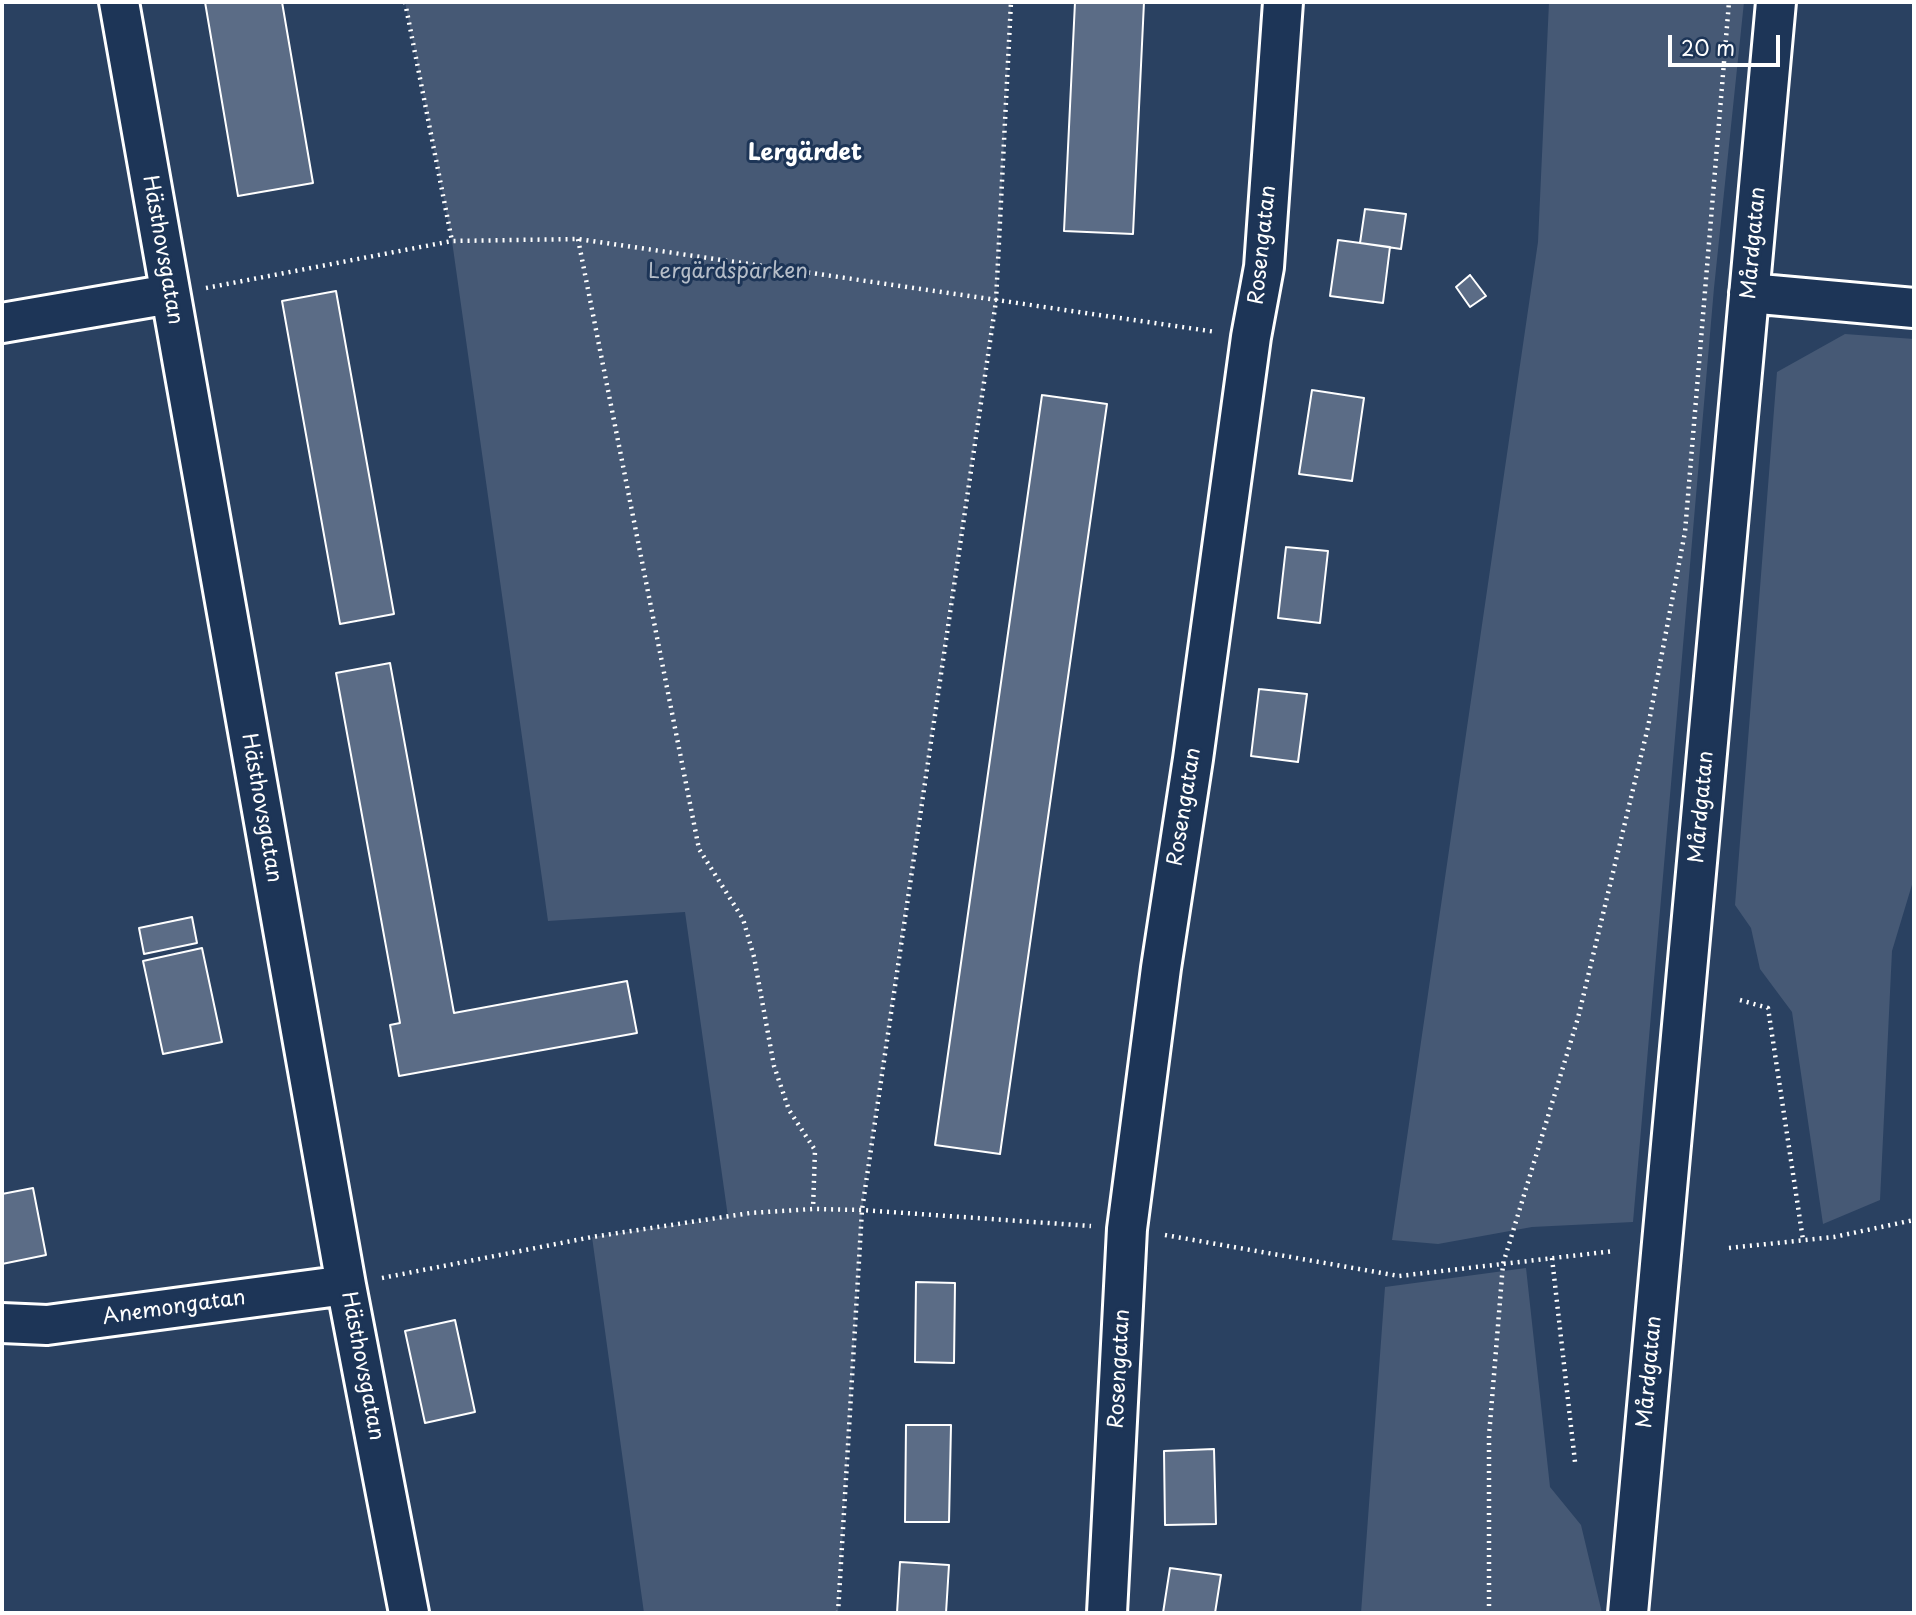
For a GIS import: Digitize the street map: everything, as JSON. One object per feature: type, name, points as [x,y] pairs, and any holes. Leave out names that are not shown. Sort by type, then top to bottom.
[{"type":"street","name":"Hästhovsgatan","points":[[119,2],[346,1285],[409,1613]]},
{"type":"street","name":"Rosengatan","points":[[1107,1613],[1127,1228],[1161,968],[1193,759],[1251,337],[1264,267],[1283,2]]},
{"type":"street","name":"Mårdgatan","points":[[1628,1613],[1776,2]]},
{"type":"street","points":[[1749,293],[1914,308]]},
{"type":"street","points":[[2,323],[170,294]]},
{"type":"street","name":"Anemongatan","points":[[2,1323],[47,1325],[346,1285]]},
{"type":"path","points":[[405,2],[453,241]]},
{"type":"path","points":[[838,1613],[862,1210],[996,301],[1011,2]]},
{"type":"path","points":[[1489,1613],[1489,1436],[1503,1264],[1578,1018],[1647,727],[1685,532],[1729,2]]},
{"type":"path","points":[[170,294],[453,241],[578,239],[1251,337]]},
{"type":"path","points":[[578,239],[699,849],[743,919],[754,957],[775,1066],[789,1110],[815,1150],[813,1209]]},
{"type":"path","points":[[1740,1000],[1768,1008],[1803,1240]]},
{"type":"path","points":[[346,1285],[592,1237],[750,1213],[813,1209],[1127,1228],[1399,1276],[1614,1251]]},
{"type":"path","points":[[1729,1248],[1834,1237],[1914,1220]]},
{"type":"path","points":[[1552,1258],[1575,1462]]},
{"type":"green space","name":"Lergärdsparken","points":[[405,2],[1011,2],[996,301],[862,1210],[838,1613],[644,1613],[592,1237],[728,1217],[685,912],[548,921],[452,241]]},
{"type":"green space","points":[[1549,2],[1744,2],[1714,288],[1633,1222],[1532,1227],[1438,1244],[1392,1240],[1538,242]]},
{"type":"green space","points":[[1845,334],[1914,339],[1914,878],[1892,951],[1880,1200],[1823,1224],[1792,1012],[1760,969],[1751,928],[1735,905],[1777,372]]},
{"type":"green space","points":[[1526,1268],[1550,1487],[1581,1525],[1602,1613],[1361,1613],[1385,1287]]},
{"type":"building","points":[[205,2],[282,2],[313,183],[238,196]]},
{"type":"building","points":[[1075,2],[1144,2],[1133,234],[1064,231]]},
{"type":"building","points":[[1365,209],[1406,214],[1401,249],[1360,243]]},
{"type":"building","points":[[1338,240],[1390,247],[1383,303],[1330,296]]},
{"type":"building","points":[[1470,275],[1486,296],[1470,307],[1456,287]]},
{"type":"building","points":[[336,291],[394,614],[340,624],[282,301]]},
{"type":"building","points":[[1312,390],[1364,398],[1352,481],[1299,474]]},
{"type":"building","points":[[1042,395],[1107,404],[1000,1154],[935,1145]]},
{"type":"building","points":[[1286,547],[1328,551],[1320,623],[1278,618]]},
{"type":"building","points":[[390,663],[454,1013],[627,981],[637,1033],[399,1076],[390,1025],[400,1023],[336,673]]},
{"type":"building","points":[[1259,689],[1307,694],[1298,762],[1251,756]]},
{"type":"building","points":[[192,917],[197,943],[144,954],[139,928]]},
{"type":"building","points":[[202,948],[222,1042],[163,1054],[143,961]]},
{"type":"building","points":[[33,1188],[46,1255],[2,1264],[2,1194]]},
{"type":"building","points":[[916,1282],[955,1283],[954,1363],[915,1362]]},
{"type":"building","points":[[455,1320],[475,1412],[425,1423],[405,1331]]},
{"type":"building","points":[[906,1425],[951,1425],[949,1522],[905,1522]]},
{"type":"building","points":[[1214,1449],[1216,1524],[1165,1525],[1164,1451]]},
{"type":"building","points":[[900,1562],[949,1565],[946,1613],[897,1613]]},
{"type":"building","points":[[1170,1568],[1221,1575],[1215,1613],[1163,1613]]},
{"type":"district","name":"Lergärdet","points":[[805,154]]}]
